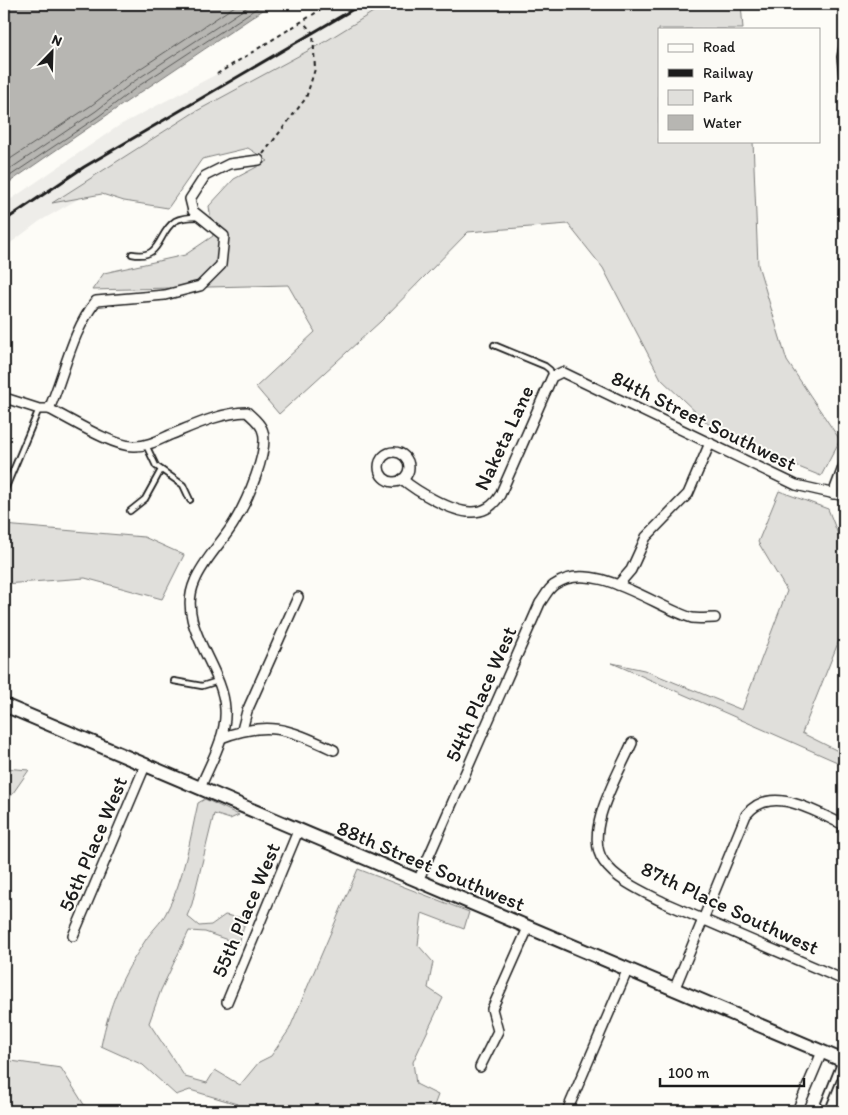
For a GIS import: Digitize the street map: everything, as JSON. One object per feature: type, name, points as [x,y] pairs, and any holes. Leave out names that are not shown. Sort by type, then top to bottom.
[{"type":"street","points":[[49,409],[61,384],[65,361],[82,323],[96,301],[165,295],[200,286],[221,266],[224,236],[193,211],[190,199],[205,176],[229,164],[259,160]]},
{"type":"street","name":"84th Street Southwest","points":[[552,377],[562,372],[796,484],[844,496]]},
{"type":"street","name":"Naketa Lane","points":[[402,479],[416,490],[458,510],[472,512],[493,506],[500,495],[552,377]]},
{"type":"street","points":[[6,400],[49,409],[112,440],[133,446],[145,444],[212,418],[234,412],[247,412],[262,429],[264,439],[252,485],[235,521],[195,580],[188,602],[193,622],[219,680],[225,710],[221,738],[200,788]]},
{"type":"street","points":[[618,585],[631,570],[646,537],[688,494],[710,443]]},
{"type":"street","points":[[833,494],[844,465]]},
{"type":"street","name":"54th Place West","points":[[418,881],[540,603],[553,586],[564,580],[594,578],[618,585],[693,618],[715,618]]},
{"type":"street","points":[[242,730],[247,711],[298,597]]},
{"type":"street","name":"88th Street Southwest","points":[[4,705],[627,971],[843,1061]]},
{"type":"street","points":[[221,738],[242,730],[273,726],[299,734],[334,750]]},
{"type":"street","name":"87th Place Southwest","points":[[632,743],[598,826],[597,848],[604,863],[641,890],[844,980]]},
{"type":"street","name":"56th Place West","points":[[73,936],[145,766]]},
{"type":"street","points":[[674,990],[702,918],[746,815],[754,805],[766,801],[794,802],[843,824]]},
{"type":"street","name":"55th Place West","points":[[227,1002],[298,831]]},
{"type":"street","points":[[480,1067],[498,1031],[492,1009],[528,928]]},
{"type":"street","points":[[567,1111],[627,971]]},
{"type":"street","points":[[797,1111],[822,1052]]},
{"type":"lane","points":[[844,36],[840,57],[844,96]]},
{"type":"lane","points":[[132,254],[141,256],[148,254],[158,246],[174,222],[183,218],[201,217]]},
{"type":"lane","points":[[494,345],[545,366],[550,370],[552,377]]},
{"type":"lane","points":[[4,492],[39,408]]},
{"type":"lane","points":[[145,444],[156,466],[183,485],[190,500]]},
{"type":"lane","points":[[130,511],[145,499],[161,470]]},
{"type":"lane","points":[[174,681],[202,686],[219,680]]},
{"type":"lane","points":[[843,824],[844,850]]},
{"type":"lane","points":[[821,1111],[843,1061]]},
{"type":"path","points":[[217,74],[330,4]]},
{"type":"path","points":[[259,160],[306,98],[315,69],[313,33],[303,22]]},
{"type":"shaded area","points":[[330,4],[401,4],[158,153],[40,221],[4,248],[4,204],[120,125],[217,74]]},
{"type":"green space","points":[[386,4],[741,4],[743,28],[658,28],[658,142],[753,142],[758,265],[787,361],[840,440],[821,476],[721,436],[661,379],[603,268],[568,224],[468,232],[381,321],[279,414],[256,387],[315,332],[288,285],[92,290],[104,273],[185,255],[213,236],[209,206],[234,179],[268,161],[248,148],[202,159],[168,208],[124,201],[102,194],[52,203],[193,113],[326,41]]},
{"type":"green space","points":[[779,491],[828,509],[844,549],[844,628],[802,733],[844,754],[844,765],[612,663],[644,670],[742,710],[787,591],[758,542]]},
{"type":"green space","points":[[4,525],[144,537],[184,555],[162,599],[85,578],[4,584]]},
{"type":"green space","points":[[4,768],[29,770],[4,806]]},
{"type":"green space","points":[[205,799],[239,815],[230,819],[214,814],[192,904],[187,916],[199,926],[211,925],[225,915],[242,918],[244,926],[239,944],[205,932],[189,931],[161,990],[149,1023],[185,1077],[207,1083],[215,1070],[240,1085],[259,1062],[271,1056],[289,1030],[358,869],[469,912],[464,929],[422,913],[418,945],[433,962],[428,988],[443,998],[413,1062],[416,1084],[438,1095],[432,1111],[236,1111],[237,1104],[190,1090],[176,1095],[143,1065],[101,1046],[108,1016],[117,991],[129,967],[145,941],[164,917],[172,900],[186,859],[198,803]]},
{"type":"green space","points":[[4,1060],[61,1068],[88,1111],[4,1111]]},
{"type":"water","points":[[4,4],[272,4],[4,186]]},
{"type":"railway","points":[[4,221],[84,167],[362,4]]}]
